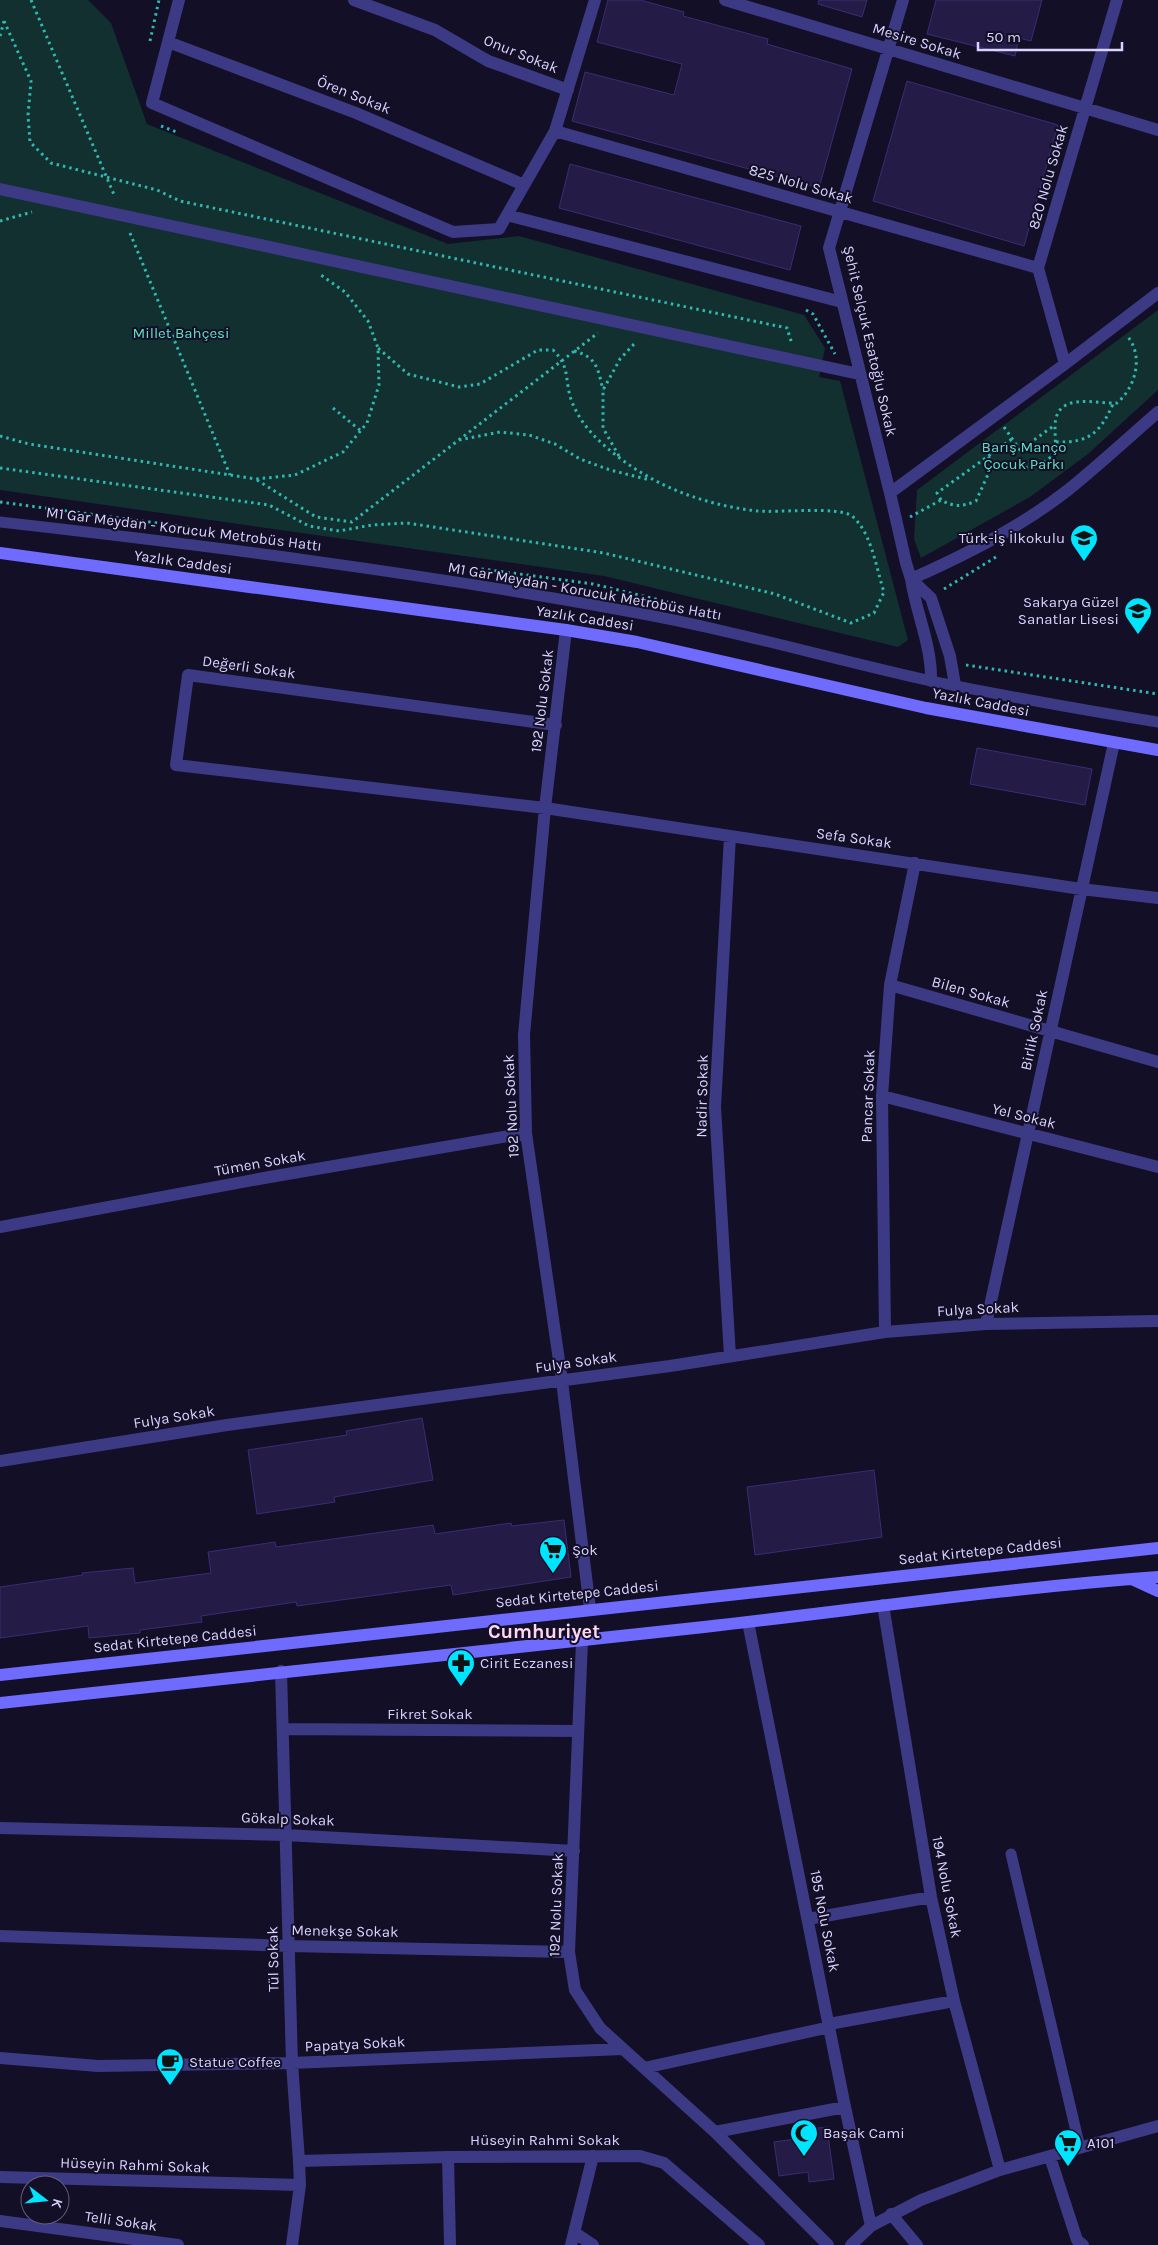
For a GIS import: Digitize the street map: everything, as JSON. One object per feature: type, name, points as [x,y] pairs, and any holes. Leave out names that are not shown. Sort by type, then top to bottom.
[{"type":"main road","name":"Yazlık Caddesi","points":[[0,553],[566,630],[646,644],[926,708],[1158,750]]},
{"type":"main road","name":"Sedat Kirtetepe Caddesi","points":[[0,1675],[1158,1548]]},
{"type":"main road","points":[[0,1703],[281,1671],[582,1641],[883,1604],[1158,1577]]},
{"type":"main road","points":[[1132,1579],[1158,1591]]},
{"type":"street","points":[[179,0],[152,103],[453,232],[499,229],[555,131],[595,0]]},
{"type":"street","name":"Onur Sokak","points":[[354,0],[435,30],[488,61],[568,90]]},
{"type":"street","name":"Mesire Sokak","points":[[724,0],[1158,130]]},
{"type":"street","name":"Şehit Selçuk Esatoğlu Sokak","points":[[903,0],[829,248],[890,493],[895,523],[911,579],[914,602],[932,661],[932,681]]},
{"type":"street","name":"820 Nolu Sokak","points":[[1038,268],[1117,0]]},
{"type":"street","name":"Ören Sokak","points":[[168,42],[356,113],[524,185]]},
{"type":"street","name":"825 Nolu Sokak","points":[[555,131],[1038,268]]},
{"type":"street","points":[[0,189],[859,374]]},
{"type":"street","points":[[507,215],[842,302]]},
{"type":"street","points":[[1038,268],[1065,364]]},
{"type":"street","points":[[890,493],[1158,293]]},
{"type":"street","points":[[955,685],[950,656],[931,598],[911,579],[932,570],[1020,523],[1067,491],[1158,412]]},
{"type":"street","name":"192 Nolu Sokak","points":[[566,630],[545,808],[524,1034],[526,1133],[562,1381],[590,1609]]},
{"type":"street","name":"Değerli Sokak","points":[[545,808],[176,765],[188,675],[556,725]]},
{"type":"street","name":"Birlik Sokak","points":[[986,1324],[1114,743]]},
{"type":"street","name":"Sefa Sokak","points":[[545,808],[915,864],[1158,898]]},
{"type":"street","name":"Nadir Sokak","points":[[730,836],[715,1107],[730,1356]]},
{"type":"street","name":"Pancar Sokak","points":[[886,1332],[882,1096],[890,986],[915,864]]},
{"type":"street","name":"Bilen Sokak","points":[[890,986],[1158,1062]]},
{"type":"street","name":"Yel Sokak","points":[[882,1096],[1158,1167]]},
{"type":"street","name":"Tümen Sokak","points":[[0,1227],[264,1178],[526,1133]]},
{"type":"street","name":"Fulya Sokak","points":[[0,1461],[227,1426],[562,1381],[886,1332],[986,1324],[1158,1322]]},
{"type":"street","name":"194 Nolu Sokak","points":[[883,1604],[930,1897],[954,2001],[1000,2170]]},
{"type":"street","name":"195 Nolu Sokak","points":[[748,1622],[844,2106],[871,2226]]},
{"type":"street","name":"192 Nolu Sokak","points":[[582,1641],[569,1952],[575,1990],[600,2028],[715,2132],[828,2245]]},
{"type":"street","name":"Tül Sokak","points":[[281,1671],[292,2063],[300,2185],[292,2245]]},
{"type":"street","name":"Fikret Sokak","points":[[283,1729],[577,1732]]},
{"type":"street","name":"Gökalp Sokak","points":[[0,1828],[286,1835],[574,1851]]},
{"type":"street","points":[[808,1919],[930,1897]]},
{"type":"street","name":"Menekşe Sokak","points":[[0,1936],[289,1946],[569,1952]]},
{"type":"street","points":[[644,2068],[829,2026],[954,2001]]},
{"type":"street","name":"Papatya Sokak","points":[[0,2058],[98,2066],[292,2063],[622,2049]]},
{"type":"street","points":[[715,2132],[844,2106]]},
{"type":"street","points":[[851,2245],[871,2226],[921,2200],[1000,2170],[1158,2126]]},
{"type":"street","points":[[593,2156],[573,2239],[593,2245]]},
{"type":"street","name":"Hüseyin Rahmi Sokak","points":[[299,2161],[448,2157],[640,2156],[664,2163],[759,2245]]},
{"type":"street","points":[[448,2157],[450,2245]]},
{"type":"street","points":[[1050,2157],[1077,2240],[1083,2245]]},
{"type":"street","name":"Hüseyin Rahmi Sokak","points":[[0,2177],[300,2185]]},
{"type":"street","points":[[892,2214],[917,2245]]},
{"type":"street","name":"Telli Sokak","points":[[0,2221],[178,2245]]},
{"type":"lane","name":"M1 Gar Meydan - Korucuk Metrobüs Hattı","points":[[0,522],[214,546],[320,561],[634,612],[781,644],[932,681],[1158,722]]},
{"type":"lane","points":[[1011,1854],[1080,2148]]},
{"type":"path","points":[[31,0],[230,475]]},
{"type":"path","points":[[0,36],[4,21],[31,81],[28,115],[30,142],[51,163],[157,190],[180,201],[788,328],[796,361]]},
{"type":"path","points":[[0,436],[29,444],[256,479],[295,476],[343,452],[367,423],[379,385],[378,348],[368,321],[345,292],[316,270]]},
{"type":"path","points":[[256,479],[316,517],[352,522],[612,322]]},
{"type":"path","points":[[603,390],[620,359],[648,329]]},
{"type":"path","points":[[1012,439],[937,493],[941,500],[952,506],[964,506],[976,501],[990,470],[1000,464],[1029,468],[1043,463],[1055,454],[1055,425],[1058,412],[1075,401],[1113,404],[1127,395],[1137,363],[1135,346],[1128,337]]},
{"type":"path","points":[[378,348],[408,374],[459,387],[480,384],[538,350],[553,350],[563,359],[572,402],[591,435],[653,481]]},
{"type":"path","points":[[574,351],[586,354],[597,366],[603,390],[603,428],[621,458]]},
{"type":"path","points":[[1056,442],[1069,443],[1084,439],[1100,430],[1113,404]]},
{"type":"path","points":[[333,408],[360,431]]},
{"type":"path","points":[[1004,427],[1020,450],[1055,425]]},
{"type":"path","points":[[0,468],[269,505],[309,526],[339,530],[372,525],[407,523],[604,553],[775,594],[851,623],[874,613],[884,592],[864,530],[850,514],[827,511],[758,511],[699,500],[653,481],[610,470],[580,459],[555,444],[529,435],[500,432],[458,440]]},
{"type":"path","points":[[988,457],[996,467]]},
{"type":"path","points":[[895,523],[918,515],[941,500]]},
{"type":"path","points":[[932,570],[944,590]]},
{"type":"path","points":[[966,665],[1158,694]]},
{"type":"green space","name":"Millet Bahçesi","points":[[0,0],[88,0],[111,23],[147,124],[448,244],[519,236],[804,315],[825,348],[819,377],[840,381],[908,640],[898,647],[604,576],[0,490]]},
{"type":"green space","name":"Barış Manço Çocuk Parkı","points":[[1158,310],[1158,390],[1088,454],[1030,497],[921,558],[914,539],[917,490]]},
{"type":"building","points":[[608,0],[640,0],[684,12],[683,16],[768,39],[767,44],[852,69],[819,188],[572,121],[585,72],[674,95],[682,64],[597,42]]},
{"type":"building","points":[[819,0],[867,0],[862,17],[818,4]]},
{"type":"building","points":[[936,0],[1042,0],[1031,41],[1019,38],[1015,56],[927,34]]},
{"type":"building","points":[[907,81],[1058,125],[1024,246],[873,201]]},
{"type":"building","points":[[570,164],[801,226],[790,270],[559,208]]},
{"type":"building","points":[[977,748],[1092,769],[1085,805],[970,784]]},
{"type":"building","points":[[422,1418],[433,1480],[334,1497],[335,1502],[257,1514],[248,1450],[347,1435],[346,1431]]},
{"type":"building","points":[[874,1470],[882,1537],[755,1555],[747,1487]]},
{"type":"building","points":[[564,1520],[571,1577],[453,1595],[451,1585],[297,1606],[296,1602],[201,1616],[202,1622],[140,1630],[140,1633],[89,1638],[88,1626],[0,1638],[0,1587],[83,1575],[82,1573],[133,1568],[135,1583],[211,1573],[208,1552],[275,1542],[276,1547],[433,1525],[435,1534],[511,1523],[512,1526]]},
{"type":"building","name":"Başak Cami","points":[[827,2127],[834,2179],[809,2182],[808,2172],[779,2176],[774,2142],[802,2138],[801,2130]]},
{"type":"place","name":"Türk-İş İlkokulu","points":[[1084,562]]},
{"type":"place","name":"Sakarya Güzel Sanatlar Lisesi","points":[[1138,635]]},
{"type":"place","name":"Şok","points":[[553,1574]]},
{"type":"place","name":"Cirit Eczanesi","points":[[461,1687]]},
{"type":"place","name":"Statue Coffee","points":[[170,2086]]},
{"type":"place","name":"Başak Cami","points":[[804,2157]]},
{"type":"place","name":"A101","points":[[1068,2167]]},
{"type":"district","name":"Cumhuriyet","points":[[544,1631]]}]
